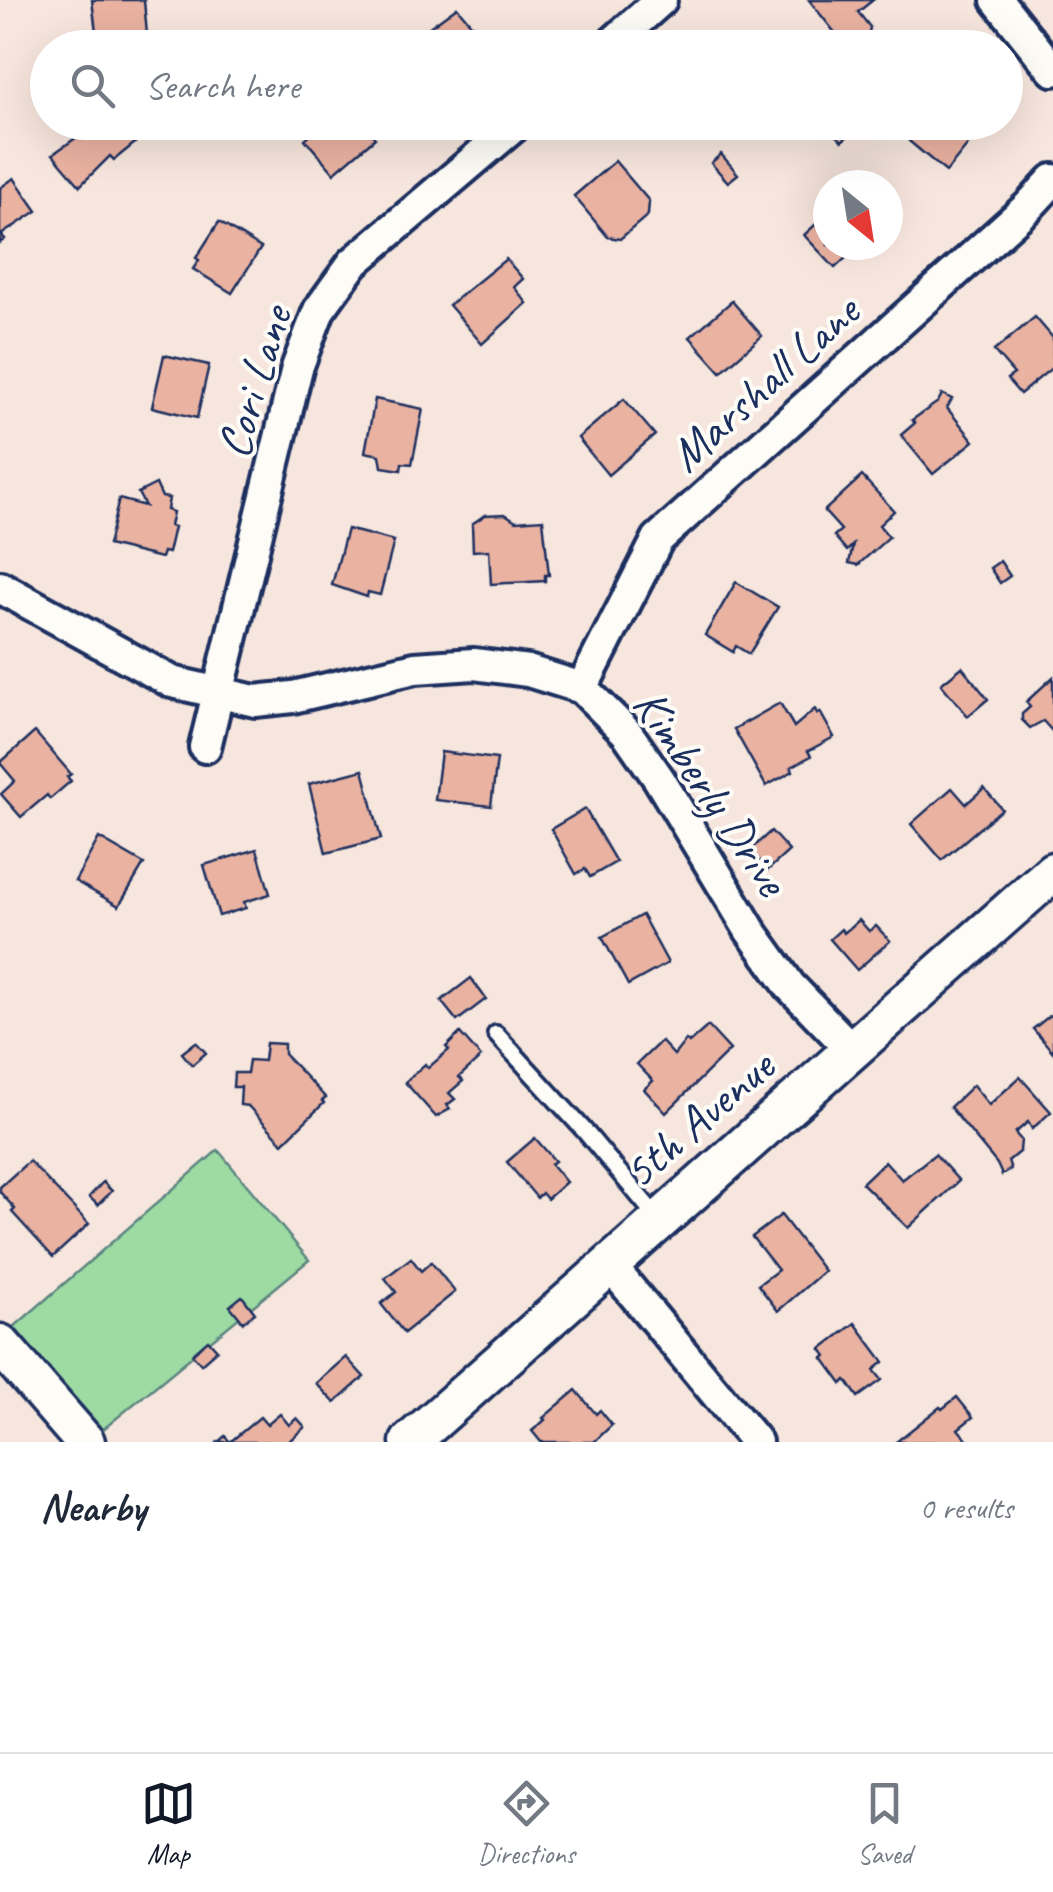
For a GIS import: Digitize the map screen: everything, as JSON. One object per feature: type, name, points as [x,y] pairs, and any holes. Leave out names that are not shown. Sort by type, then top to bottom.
[{"type":"street","points":[[627,30],[661,0]]},
{"type":"street","points":[[997,0],[1021,30]]},
{"type":"street","points":[[1023,32],[1053,70]]},
{"type":"street","name":"Cori Lane","points":[[204,747],[298,368],[319,310],[354,262],[499,140]]},
{"type":"street","name":"Marshall Lane","points":[[582,688],[658,540],[1028,207],[1053,180]]},
{"type":"street","name":"Kimberly Drive","points":[[0,588],[172,682],[255,701],[293,697],[415,668],[474,664],[528,671],[582,688],[628,733],[660,778],[750,930],[780,972],[852,1050]]},
{"type":"street","name":"5th Avenue","points":[[410,1442],[1053,872]]},
{"type":"street","points":[[609,1264],[756,1442]]},
{"type":"street","points":[[0,1344],[85,1442]]},
{"type":"lane","points":[[496,1034],[659,1220]]},
{"type":"green space","points":[[218,1150],[309,1260],[101,1431],[14,1327]]},
{"type":"building","points":[[92,0],[144,0],[147,30],[96,30]]},
{"type":"building","points":[[809,0],[873,0],[858,12],[870,30],[833,30]]},
{"type":"building","points":[[457,7],[476,30],[425,30]]},
{"type":"building","points":[[73,140],[135,143],[114,160],[110,156],[80,186],[53,154]]},
{"type":"building","points":[[306,140],[373,140],[334,173]]},
{"type":"building","points":[[910,140],[972,140],[946,172]]},
{"type":"building","points":[[721,154],[738,174],[728,182],[711,163]]},
{"type":"building","points":[[615,161],[649,201],[648,215],[620,239],[608,237],[574,196]]},
{"type":"building","points":[[14,178],[37,211],[1,235],[5,239],[0,243],[0,188]]},
{"type":"building","points":[[219,222],[261,248],[232,293],[193,269]]},
{"type":"building","points":[[813,227],[813,245],[804,235]]},
{"type":"building","points":[[506,259],[523,279],[514,287],[527,303],[482,344],[449,305]]},
{"type":"building","points":[[827,260],[844,260],[835,268]]},
{"type":"building","points":[[732,301],[762,336],[721,372],[690,337]]},
{"type":"building","points":[[1035,317],[1053,338],[1053,367],[1020,394],[1007,379],[1014,374],[994,351]]},
{"type":"building","points":[[164,355],[209,365],[197,418],[152,407]]},
{"type":"building","points":[[942,394],[952,399],[947,408],[974,441],[933,474],[901,435]]},
{"type":"building","points":[[375,399],[423,409],[412,464],[402,463],[401,470],[382,467],[380,455],[365,452]]},
{"type":"building","points":[[624,399],[655,435],[608,475],[578,438]]},
{"type":"building","points":[[862,476],[894,511],[879,525],[889,537],[858,565],[849,563],[853,545],[847,551],[834,536],[841,530],[824,511]]},
{"type":"building","points":[[156,484],[162,497],[169,498],[167,510],[173,512],[168,553],[163,552],[161,558],[108,545],[119,499],[145,506],[138,493]]},
{"type":"building","points":[[505,514],[516,521],[543,519],[549,575],[545,575],[545,581],[491,584],[489,550],[473,551],[472,524],[485,515]]},
{"type":"building","points":[[347,529],[394,541],[380,595],[368,592],[367,597],[332,585]]},
{"type":"building","points":[[1000,561],[1010,576],[1000,583],[990,568]]},
{"type":"building","points":[[736,582],[778,607],[749,654],[736,646],[733,652],[705,635]]},
{"type":"building","points":[[962,667],[988,699],[968,716],[941,684]]},
{"type":"building","points":[[1053,677],[1053,732],[1043,721],[1030,728],[1022,720],[1022,714],[1030,707],[1026,702]]},
{"type":"building","points":[[780,703],[794,727],[815,709],[817,714],[820,712],[834,737],[808,751],[811,756],[791,767],[793,771],[766,786],[734,729]]},
{"type":"building","points":[[35,732],[71,774],[67,777],[71,781],[21,817],[1,794],[15,781],[0,763]]},
{"type":"building","points":[[441,752],[497,759],[491,806],[435,800]]},
{"type":"building","points":[[363,770],[381,839],[326,853],[309,784]]},
{"type":"building","points":[[952,788],[966,804],[984,788],[1002,809],[942,860],[911,824]]},
{"type":"building","points":[[585,809],[616,862],[590,877],[585,869],[576,874],[551,829]]},
{"type":"building","points":[[771,831],[789,851],[768,870],[750,850]]},
{"type":"building","points":[[99,838],[144,864],[119,906],[75,881]]},
{"type":"building","points":[[257,849],[270,894],[244,902],[246,908],[219,916],[204,865]]},
{"type":"building","points":[[642,915],[668,963],[628,985],[602,937]]},
{"type":"building","points":[[859,920],[869,931],[876,926],[890,941],[857,970],[830,939]]},
{"type":"building","points":[[471,978],[486,999],[457,1021],[441,1001]]},
{"type":"building","points":[[1053,1013],[1053,1052],[1033,1029]]},
{"type":"building","points":[[708,1026],[730,1050],[666,1113],[644,1089],[653,1081],[637,1064],[661,1041],[674,1055],[686,1040],[689,1043]]},
{"type":"building","points":[[460,1033],[481,1057],[459,1077],[463,1081],[449,1093],[455,1099],[447,1105],[450,1109],[436,1117],[405,1082],[449,1050],[446,1047]]},
{"type":"building","points":[[196,1042],[206,1053],[192,1065],[182,1053]]},
{"type":"building","points":[[266,1043],[284,1044],[284,1054],[326,1098],[283,1143],[248,1106],[240,1105],[241,1087],[233,1087],[234,1073],[247,1073],[249,1060],[264,1061]]},
{"type":"building","points":[[1020,1077],[1051,1112],[1032,1129],[1028,1122],[1015,1133],[1021,1140],[1020,1151],[1008,1161],[1011,1169],[1002,1175],[950,1107],[973,1085],[989,1105]]},
{"type":"building","points":[[535,1138],[555,1161],[551,1164],[566,1182],[547,1199],[542,1193],[537,1198],[507,1162]]},
{"type":"building","points":[[935,1154],[959,1181],[908,1228],[862,1183],[885,1161],[902,1180]]},
{"type":"building","points":[[29,1161],[89,1224],[53,1257],[12,1212],[15,1209],[0,1192],[0,1187]]},
{"type":"building","points":[[103,1182],[112,1191],[98,1205],[89,1197]]},
{"type":"building","points":[[781,1215],[824,1271],[778,1311],[758,1285],[778,1270],[752,1237]]},
{"type":"building","points":[[411,1258],[421,1271],[431,1262],[455,1292],[404,1333],[381,1304],[396,1292],[385,1278]]},
{"type":"building","points":[[242,1296],[255,1313],[243,1322],[230,1306]]},
{"type":"building","points":[[855,1323],[884,1362],[874,1370],[882,1380],[858,1397],[846,1380],[842,1384],[821,1349]]},
{"type":"building","points":[[208,1340],[217,1350],[201,1364],[192,1354]]},
{"type":"building","points":[[346,1357],[364,1377],[335,1403],[316,1383]]},
{"type":"building","points":[[576,1390],[596,1414],[600,1410],[612,1425],[594,1442],[541,1442],[532,1431]]},
{"type":"building","points":[[957,1397],[973,1417],[958,1429],[969,1442],[896,1442],[940,1407]]},
{"type":"building","points":[[280,1414],[289,1425],[297,1418],[305,1427],[288,1442],[230,1442],[260,1417],[267,1425]]}]
